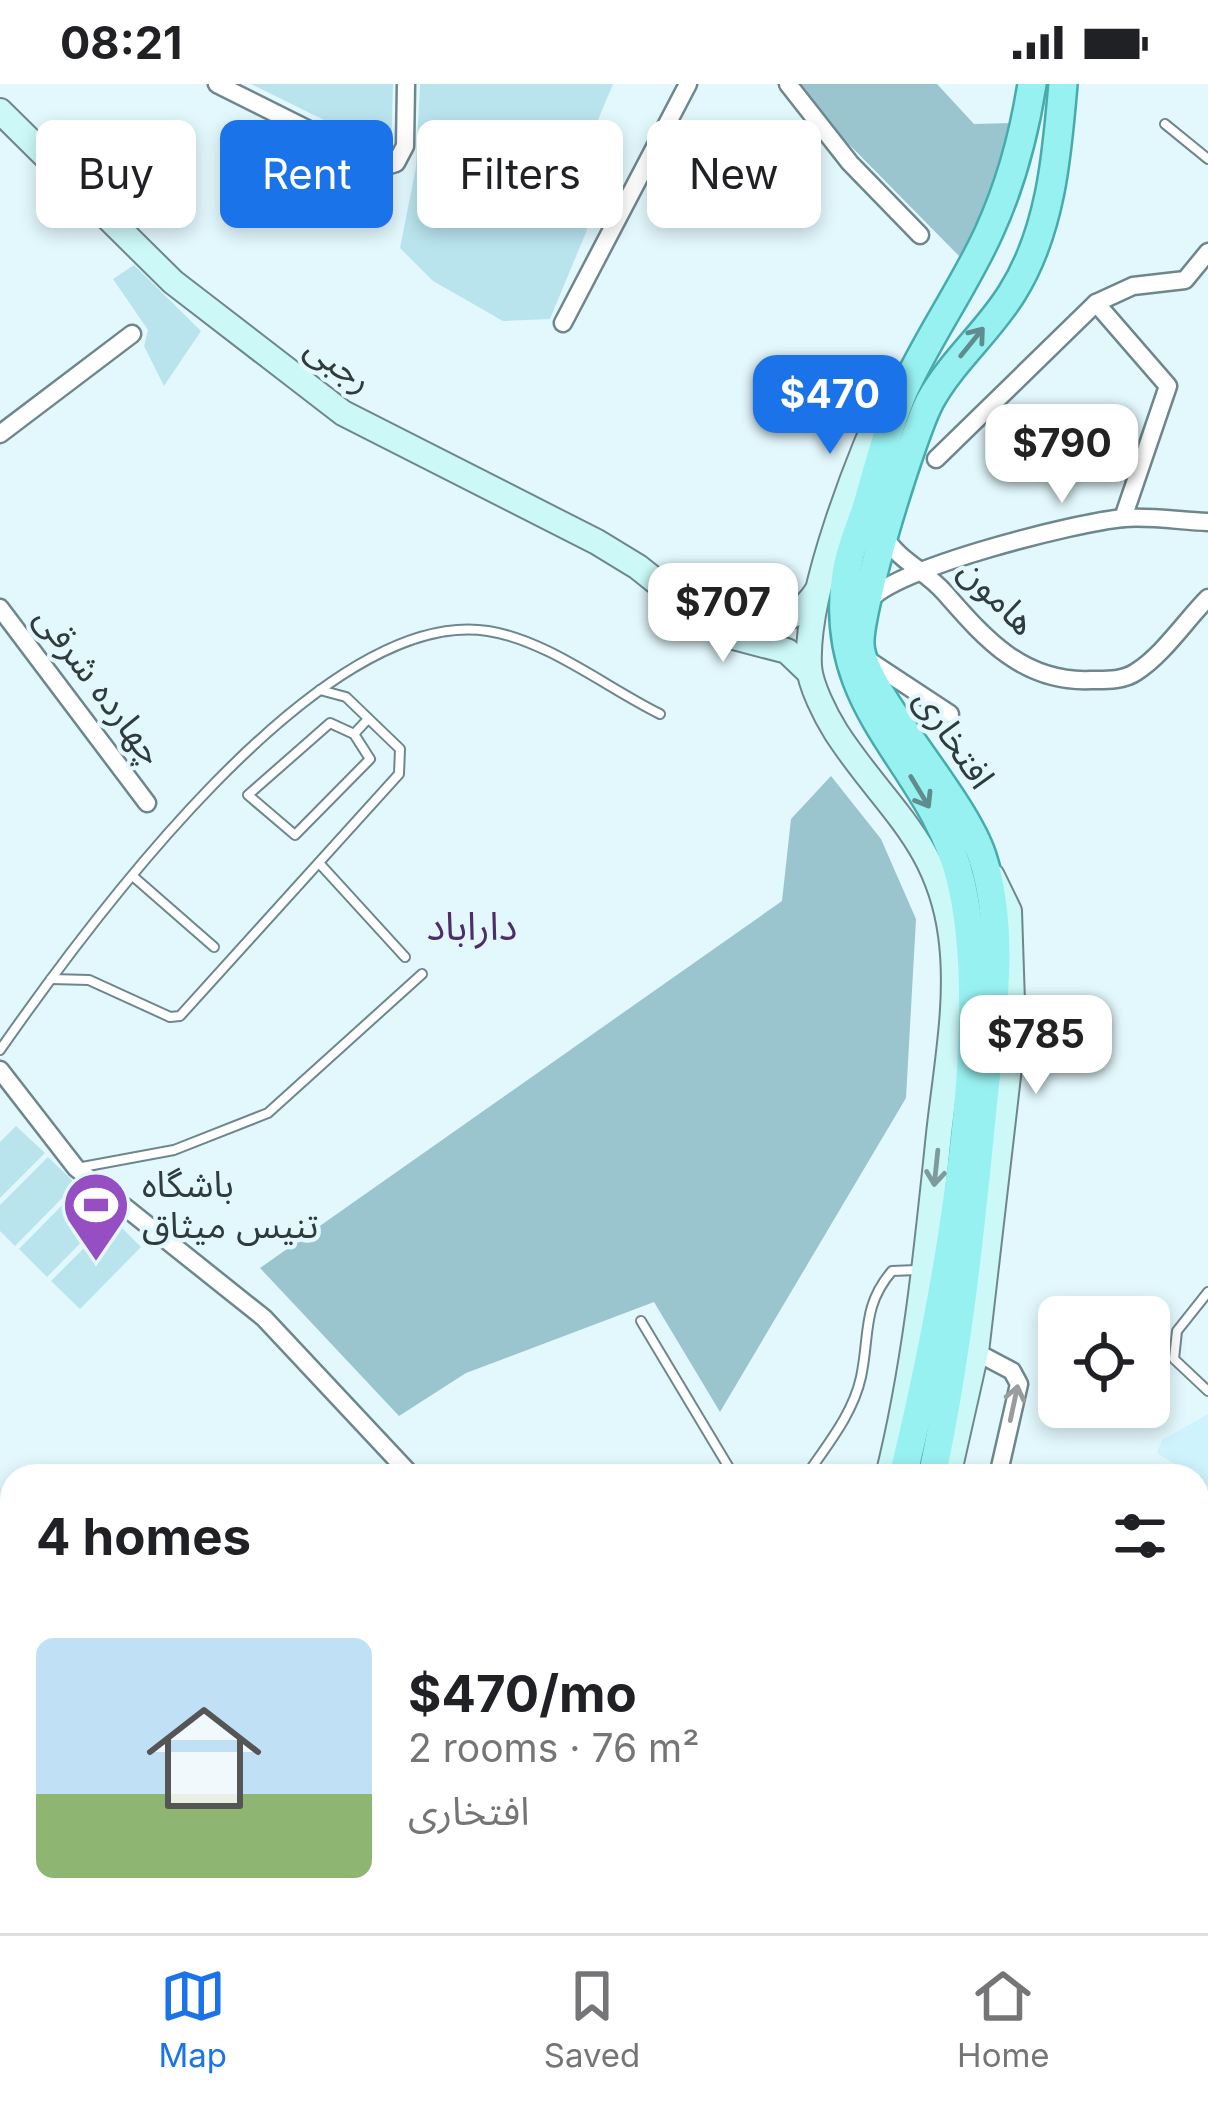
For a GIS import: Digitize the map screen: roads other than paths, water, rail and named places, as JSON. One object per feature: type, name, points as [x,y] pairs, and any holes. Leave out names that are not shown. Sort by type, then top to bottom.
[{"type":"main road","name":"افتخاری","points":[[905,1464],[959,1161],[971,928],[959,874],[936,819],[845,661],[846,574],[883,445],[989,233],[1022,143],[1032,84]]},
{"type":"main road","points":[[862,657],[867,604],[928,404],[1013,293],[1054,183],[1064,84]]},
{"type":"main road","name":"رجبی","points":[[0,111],[173,282],[328,402],[447,470],[597,542],[722,634],[787,651],[809,672]]},
{"type":"main road","points":[[989,233],[998,252],[1008,259],[1028,255]]},
{"type":"main road","points":[[890,1464],[924,1270],[952,1013],[951,936],[931,864],[911,826],[836,731],[809,672],[809,635],[864,451],[893,383],[961,281]]},
{"type":"main road","name":"رجبی","points":[[685,605],[780,622],[805,611],[821,584]]},
{"type":"main road","name":"افتخاری","points":[[862,657],[890,707],[963,812],[983,857],[993,912],[995,977],[969,1251],[934,1464]]},
{"type":"main road","points":[[951,1464],[976,1352],[1013,1033],[1009,911],[983,857]]},
{"type":"street","points":[[217,84],[382,167],[396,163],[405,146],[406,84]]},
{"type":"street","points":[[563,323],[688,84]]},
{"type":"street","points":[[788,84],[850,163],[920,235]]},
{"type":"street","points":[[936,458],[1096,303],[1133,286],[1185,280],[1208,252]]},
{"type":"street","points":[[1096,303],[1168,386],[1123,518]]},
{"type":"street","points":[[0,434],[132,334]]},
{"type":"street","points":[[867,604],[883,586],[923,568],[1123,518],[1208,522]]},
{"type":"street","name":"هامون","points":[[885,537],[895,554],[923,568],[979,632],[1013,660],[1034,674],[1070,681],[1118,679],[1136,672],[1208,598]]},
{"type":"street","name":"چهارده شرقی","points":[[0,608],[147,803]]},
{"type":"street","points":[[862,657],[950,714]]},
{"type":"street","points":[[0,1070],[76,1168],[264,1318],[401,1464]]},
{"type":"street","points":[[976,1352],[1012,1371],[1019,1384],[1001,1464]]},
{"type":"lane","points":[[1166,124],[1208,159]]},
{"type":"lane","points":[[0,1051],[50,979],[190,806],[318,690],[386,647],[438,632],[489,631],[548,654],[660,714]]},
{"type":"lane","points":[[50,979],[89,980],[175,1018],[320,865],[399,774],[400,749],[346,697],[318,690]]},
{"type":"lane","points":[[354,734],[368,719]]},
{"type":"lane","points":[[330,723],[354,734],[370,759],[295,835],[248,795],[330,723]]},
{"type":"lane","points":[[320,865],[405,957]]},
{"type":"lane","points":[[135,878],[214,947]]},
{"type":"lane","points":[[76,1168],[174,1150],[268,1113],[422,974]]},
{"type":"lane","points":[[814,1464],[838,1430],[860,1380],[873,1292],[892,1271],[924,1270]]},
{"type":"lane","points":[[1208,1292],[1177,1331],[1174,1360],[1208,1390]]},
{"type":"lane","points":[[641,1321],[727,1464]]},
{"type":"place","name":"باشگاه تنيس ميثاق","points":[[96,1264]]},
{"type":"district","name":"داراباد","points":[[472,925]]}]
